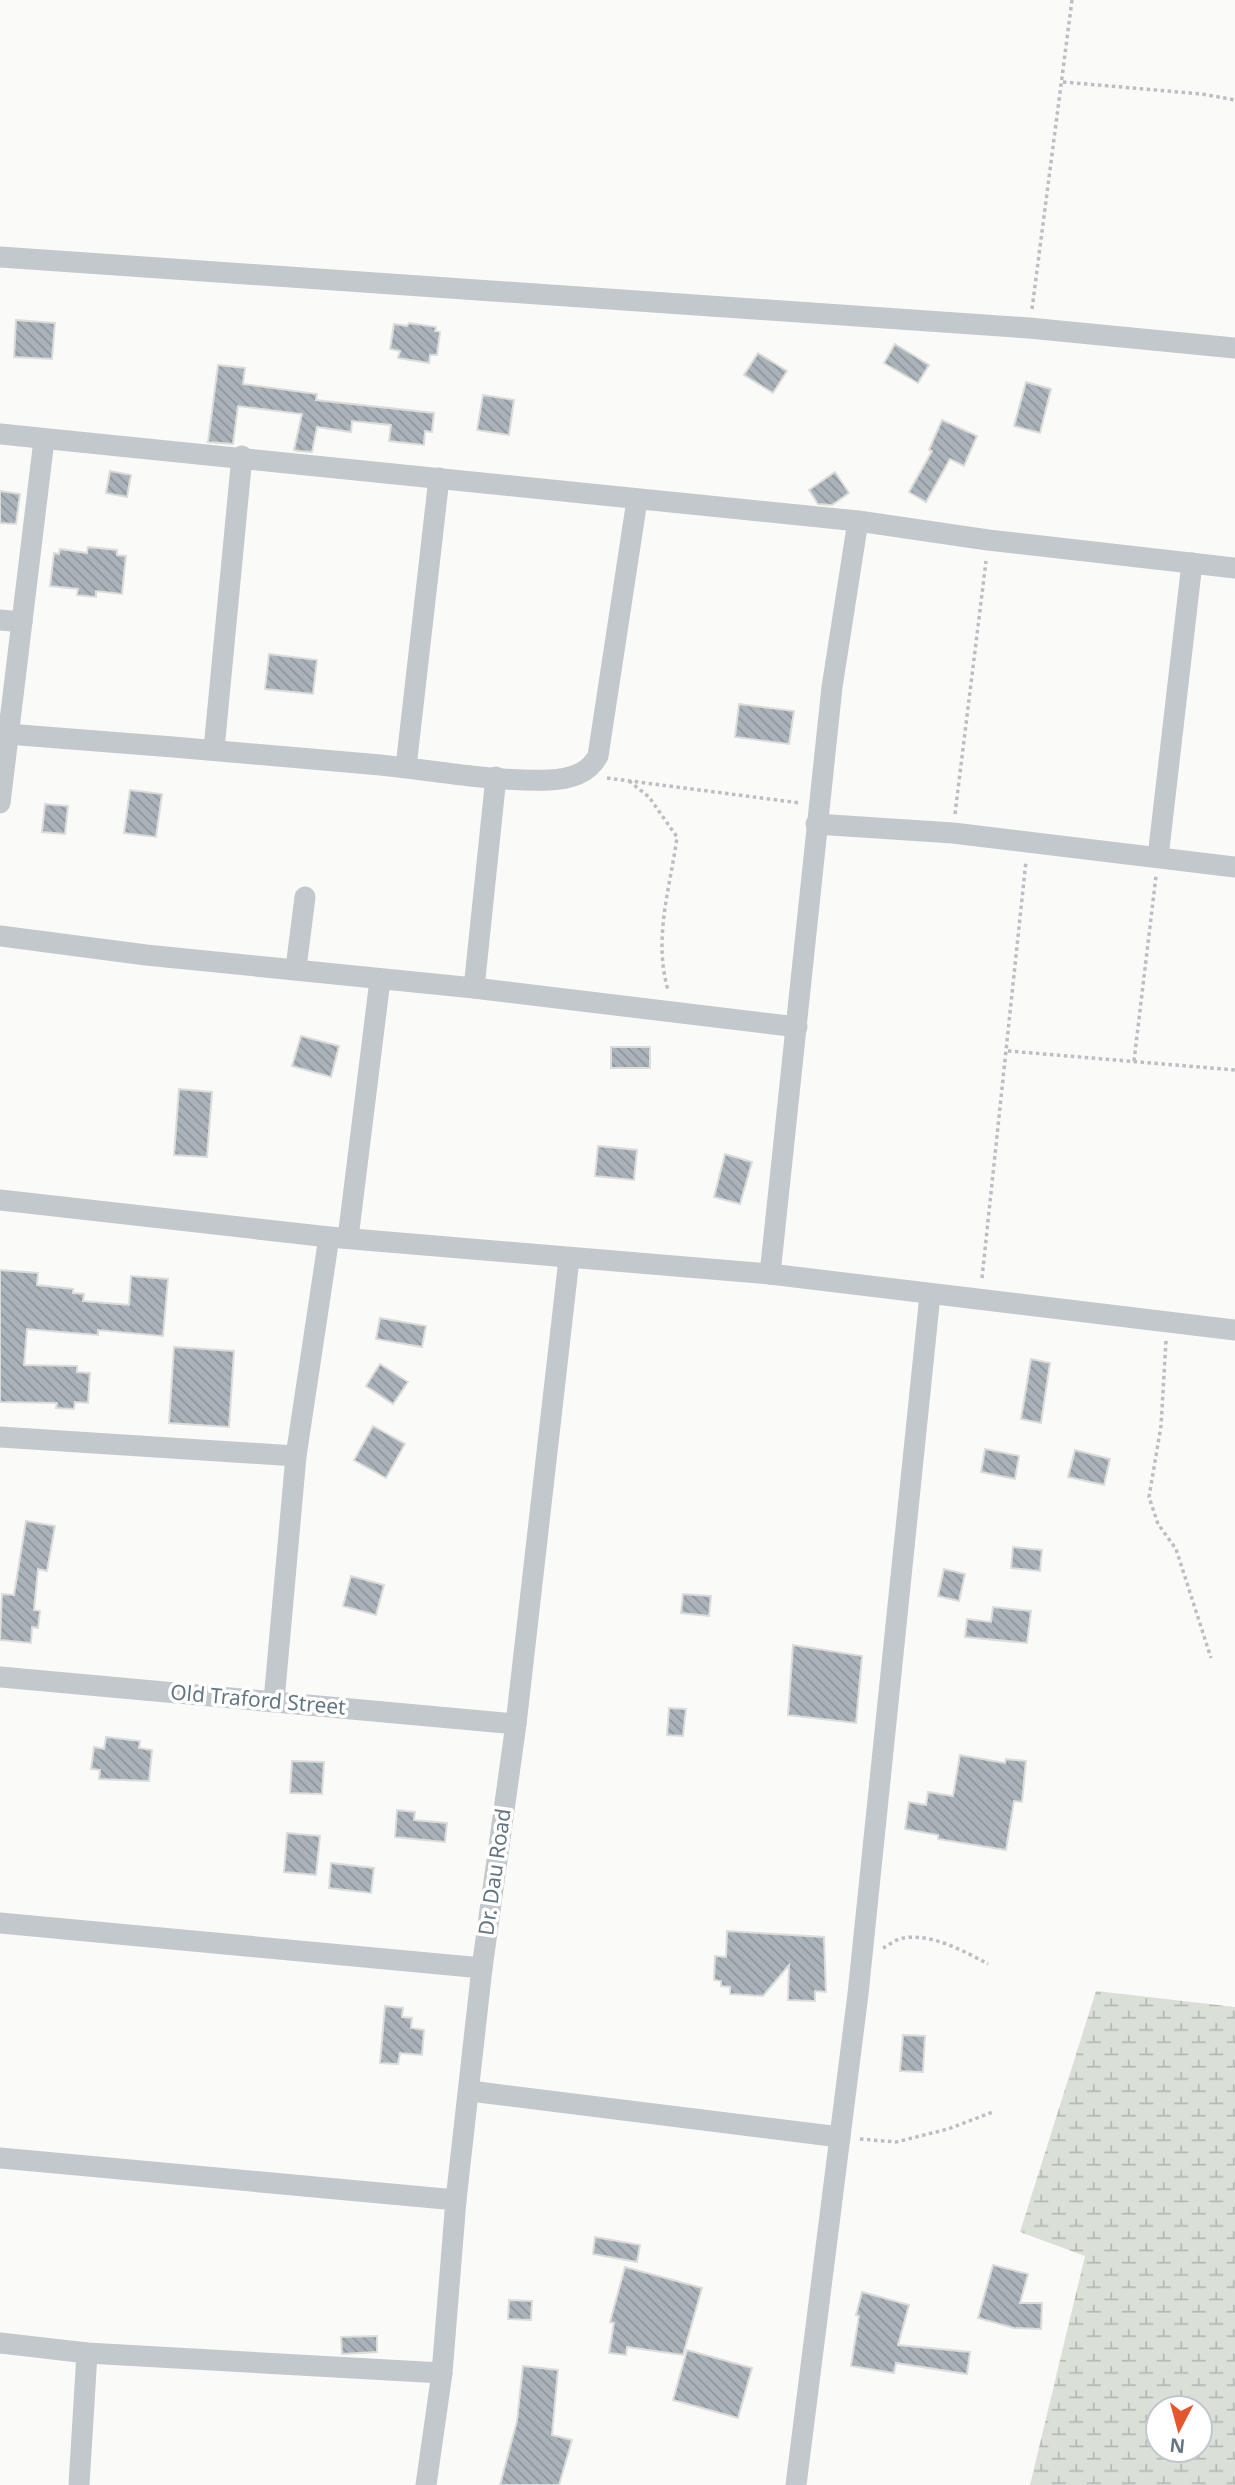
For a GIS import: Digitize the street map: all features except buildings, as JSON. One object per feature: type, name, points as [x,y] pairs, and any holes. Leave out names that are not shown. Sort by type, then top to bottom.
[{"type":"street","points":[[0,257],[1029,328],[1235,348]]},
{"type":"street","points":[[0,434],[242,456],[638,500],[858,521],[988,540],[1235,568]]},
{"type":"street","points":[[0,803],[44,440]]},
{"type":"street","points":[[214,749],[242,456]]},
{"type":"street","points":[[406,768],[439,478]]},
{"type":"street","points":[[7,734],[214,749],[496,777],[550,780],[580,775],[592,768],[598,756],[638,500]]},
{"type":"street","points":[[770,1275],[832,687],[858,521]]},
{"type":"street","points":[[1158,857],[1192,563]]},
{"type":"street","points":[[0,620],[22,622]]},
{"type":"street","points":[[474,988],[496,777]]},
{"type":"street","points":[[818,815],[1235,867]]},
{"type":"street","points":[[296,968],[305,897]]},
{"type":"street","points":[[0,936],[146,955],[296,968],[797,1027]]},
{"type":"street","points":[[274,1701],[296,1456],[339,1237],[380,980]]},
{"type":"street","points":[[0,1200],[339,1237],[770,1275],[1235,1330]]},
{"type":"street","name":"Dr. Dau Road","points":[[426,2485],[442,2373],[456,2200],[482,1968],[516,1724],[569,1259]]},
{"type":"street","points":[[796,2485],[862,1957],[930,1295]]},
{"type":"street","points":[[0,1437],[296,1456]]},
{"type":"street","name":"Old Traford Street","points":[[0,1677],[516,1724]]},
{"type":"street","points":[[0,1923],[482,1968]]},
{"type":"street","points":[[470,2091],[840,2137]]},
{"type":"street","points":[[0,2158],[456,2200]]},
{"type":"street","points":[[0,2343],[87,2353],[442,2373]]},
{"type":"street","points":[[79,2485],[87,2353]]},
{"type":"path","points":[[1029,328],[1072,0]]},
{"type":"path","points":[[1063,82],[1202,94],[1235,100]]},
{"type":"path","points":[[953,833],[988,540]]},
{"type":"path","points":[[580,775],[629,781],[818,815]]},
{"type":"path","points":[[629,781],[649,796],[677,837],[671,878],[661,917],[660,965],[674,1012]]},
{"type":"path","points":[[980,1301],[1028,841]]},
{"type":"path","points":[[1134,1061],[1158,857]]},
{"type":"path","points":[[1008,1051],[1235,1070]]},
{"type":"path","points":[[1168,1322],[1161,1426],[1149,1497],[1157,1524],[1176,1549],[1211,1658]]},
{"type":"path","points":[[862,1957],[902,1938],[918,1939],[966,1952],[988,1964]]},
{"type":"path","points":[[840,2137],[896,2142],[948,2129],[993,2112]]},
{"type":"green space","points":[[1096,1991],[1235,2007],[1235,2485],[1030,2485],[1085,2256],[1020,2232]]}]
